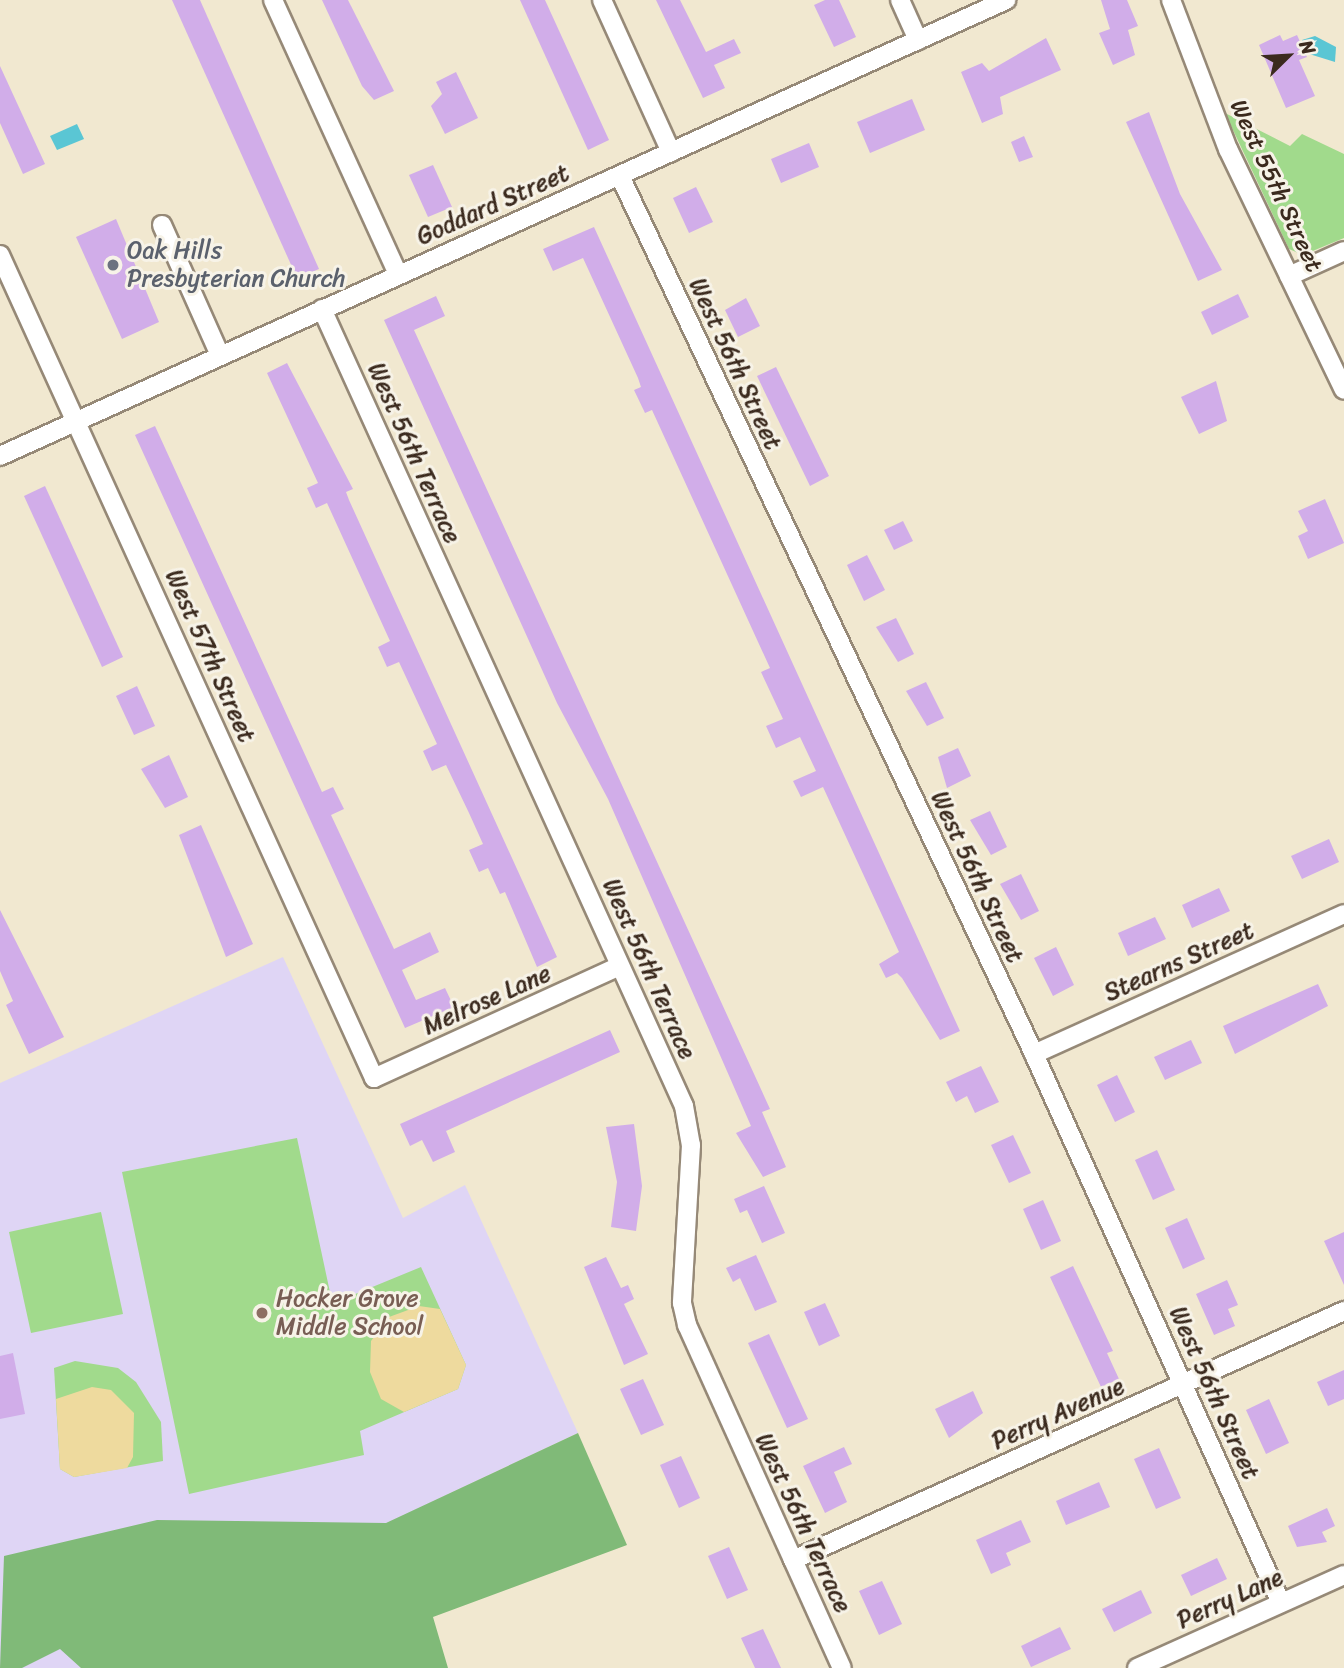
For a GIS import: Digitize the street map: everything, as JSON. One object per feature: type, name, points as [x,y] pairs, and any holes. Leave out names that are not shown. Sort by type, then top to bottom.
[{"type":"street","points":[[273,0],[398,274]]},
{"type":"street","points":[[602,0],[671,152]]},
{"type":"street","points":[[900,0],[918,40]]},
{"type":"street","name":"Goddard Street","points":[[0,456],[1006,0]]},
{"type":"street","name":"West 55th Street","points":[[1171,0],[1228,149],[1344,390]]},
{"type":"street","name":"West 56th Street","points":[[620,176],[1034,1054],[1280,1603]]},
{"type":"street","points":[[162,225],[220,355]]},
{"type":"street","points":[[1289,276],[1344,251]]},
{"type":"street","name":"West 57th Street","points":[[0,255],[374,1078]]},
{"type":"street","name":"West 56th Terrace","points":[[322,309],[620,966],[689,1125],[682,1303],[687,1325],[842,1668]]},
{"type":"street","name":"Stearns Street","points":[[1034,1054],[1344,914]]},
{"type":"street","name":"Melrose Lane","points":[[374,1078],[620,966]]},
{"type":"street","name":"Perry Avenue","points":[[793,1560],[1344,1311]]},
{"type":"street","name":"Perry Lane","points":[[1137,1668],[1344,1575]]},
{"type":"shaded area","name":"Hocker Grove Middle School","points":[[283,957],[403,1218],[465,1185],[578,1433],[80,1668],[0,1668],[0,1083]]},
{"type":"green space","points":[[1225,113],[1290,146],[1302,134],[1344,154],[1344,238],[1303,255],[1289,249]]},
{"type":"green space","points":[[297,1138],[334,1311],[348,1297],[421,1267],[466,1365],[458,1389],[360,1431],[364,1455],[189,1494],[122,1172]]},
{"type":"green space","points":[[101,1212],[123,1314],[31,1333],[9,1232]]},
{"type":"green space","points":[[75,1361],[118,1368],[136,1382],[161,1422],[163,1461],[74,1477],[60,1469],[54,1368]]},
{"type":"green space","points":[[578,1433],[627,1545],[433,1617],[448,1668],[81,1668],[60,1649],[22,1668],[0,1668],[4,1556],[157,1520],[386,1523]]},
{"type":"sand","points":[[419,1306],[440,1309],[466,1365],[458,1389],[404,1412],[381,1399],[370,1372],[371,1341],[389,1317]]},
{"type":"sand","points":[[92,1387],[111,1390],[134,1413],[133,1457],[127,1468],[74,1477],[60,1469],[56,1399]]},
{"type":"water","points":[[1315,36],[1336,47],[1335,62],[1306,53],[1302,40]]},
{"type":"water","points":[[77,124],[84,139],[57,150],[50,136]]},
{"type":"building","points":[[172,0],[200,0],[319,269],[297,278]]},
{"type":"building","points":[[322,0],[348,0],[394,91],[374,100],[362,86]]},
{"type":"building","points":[[520,0],[545,0],[609,140],[588,150]]},
{"type":"building","points":[[656,0],[680,0],[706,52],[734,39],[741,53],[714,65],[725,88],[703,98]]},
{"type":"building","points":[[825,0],[839,0],[856,37],[834,47],[814,5]]},
{"type":"building","points":[[1101,0],[1127,0],[1138,26],[1128,30],[1135,55],[1113,65],[1099,33],[1110,29]]},
{"type":"building","points":[[1280,35],[1283,41],[1297,35],[1307,57],[1299,60],[1315,96],[1286,108],[1259,45]]},
{"type":"building","points":[[1046,38],[1061,70],[1000,97],[1003,114],[982,123],[961,72],[982,63],[989,71]]},
{"type":"building","points":[[0,66],[45,164],[23,174],[0,123]]},
{"type":"building","points":[[456,72],[478,118],[445,134],[431,106],[442,94],[436,82]]},
{"type":"building","points":[[912,99],[925,130],[870,153],[857,122]]},
{"type":"building","points":[[1149,112],[1180,194],[1222,270],[1198,281],[1126,122]]},
{"type":"building","points":[[1024,136],[1033,157],[1019,162],[1011,142]]},
{"type":"building","points":[[809,143],[819,167],[781,183],[771,159]]},
{"type":"building","points":[[433,165],[452,207],[428,217],[409,175]]},
{"type":"building","points":[[696,187],[713,222],[689,233],[673,198]]},
{"type":"building","name":"Oak Hills Presbyterian Church","points":[[116,219],[159,322],[122,339],[76,237]]},
{"type":"building","points":[[594,227],[960,1031],[940,1040],[902,978],[897,973],[886,978],[879,964],[899,952],[823,787],[801,797],[793,781],[816,771],[800,737],[776,748],[766,726],[783,719],[761,672],[770,668],[652,410],[645,413],[634,390],[641,387],[638,378],[583,258],[553,271],[543,249]]},
{"type":"building","points":[[1238,294],[1249,317],[1212,335],[1201,312]]},
{"type":"building","points":[[436,296],[445,316],[414,330],[770,1109],[762,1112],[786,1167],[763,1177],[736,1133],[751,1126],[608,799],[557,703],[384,320]]},
{"type":"building","points":[[746,298],[760,326],[738,337],[725,310]]},
{"type":"building","points":[[287,363],[353,489],[346,492],[349,500],[557,957],[537,967],[505,892],[500,894],[488,868],[479,872],[469,850],[483,844],[446,765],[432,771],[423,751],[437,744],[399,662],[387,667],[378,647],[390,641],[327,503],[316,508],[307,488],[318,483],[267,373]]},
{"type":"building","points":[[776,367],[829,476],[810,486],[757,376]]},
{"type":"building","points":[[1216,381],[1227,421],[1199,434],[1181,397]]},
{"type":"building","points":[[155,426],[322,792],[333,787],[344,809],[331,815],[394,949],[430,932],[439,952],[402,970],[416,1000],[445,988],[454,1007],[405,1028],[135,435]]},
{"type":"building","points":[[45,486],[123,657],[102,667],[24,496]]},
{"type":"building","points":[[1325,499],[1344,543],[1308,559],[1298,536],[1308,531],[1298,511]]},
{"type":"building","points":[[903,521],[913,541],[894,550],[884,530]]},
{"type":"building","points":[[867,555],[885,590],[864,601],[847,565]]},
{"type":"building","points":[[896,618],[914,654],[898,662],[876,627]]},
{"type":"building","points":[[926,682],[944,718],[927,726],[906,691]]},
{"type":"building","points":[[137,686],[155,726],[134,735],[116,696]]},
{"type":"building","points":[[958,748],[971,776],[947,788],[938,757]]},
{"type":"building","points":[[169,755],[188,797],[165,808],[141,769]]},
{"type":"building","points":[[990,811],[1007,847],[991,855],[970,820]]},
{"type":"building","points":[[201,825],[253,944],[226,957],[179,835]]},
{"type":"building","points":[[1329,839],[1339,862],[1302,879],[1291,856]]},
{"type":"building","points":[[1021,874],[1039,911],[1021,920],[1000,884]]},
{"type":"building","points":[[1219,888],[1230,911],[1192,928],[1182,905]]},
{"type":"building","points":[[0,910],[64,1037],[29,1054],[6,1005],[13,1001],[0,971]]},
{"type":"building","points":[[1155,917],[1166,939],[1128,956],[1118,933]]},
{"type":"building","points":[[1056,947],[1074,985],[1053,996],[1034,958]]},
{"type":"building","points":[[1318,984],[1328,1006],[1235,1054],[1223,1026]]},
{"type":"building","points":[[610,1030],[620,1052],[446,1131],[455,1152],[433,1162],[422,1140],[410,1146],[400,1124]]},
{"type":"building","points":[[1191,1040],[1202,1063],[1165,1080],[1154,1057]]},
{"type":"building","points":[[981,1066],[999,1102],[975,1113],[967,1096],[956,1102],[946,1082]]},
{"type":"building","points":[[1117,1075],[1135,1112],[1115,1122],[1097,1085]]},
{"type":"building","points":[[634,1124],[642,1186],[636,1231],[611,1227],[617,1182],[606,1127]]},
{"type":"building","points":[[1013,1135],[1031,1173],[1009,1183],[991,1145]]},
{"type":"building","points":[[1157,1150],[1175,1190],[1153,1200],[1135,1160]]},
{"type":"building","points":[[764,1186],[785,1233],[762,1243],[747,1210],[740,1213],[734,1199]]},
{"type":"building","points":[[1043,1200],[1061,1241],[1041,1250],[1023,1209]]},
{"type":"building","points":[[1187,1218],[1205,1259],[1183,1269],[1165,1228]]},
{"type":"building","points":[[1344,1232],[1344,1285],[1324,1241]]},
{"type":"building","points":[[756,1255],[777,1302],[755,1311],[740,1278],[733,1282],[726,1268]]},
{"type":"building","points":[[606,1257],[621,1288],[628,1285],[634,1299],[624,1304],[648,1354],[624,1365],[584,1267]]},
{"type":"building","points":[[1073,1266],[1113,1351],[1107,1353],[1119,1379],[1101,1387],[1050,1277]]},
{"type":"building","points":[[1227,1280],[1238,1305],[1228,1309],[1235,1326],[1214,1335],[1196,1294]]},
{"type":"building","points":[[825,1303],[840,1336],[819,1346],[804,1312]]},
{"type":"building","points":[[769,1334],[808,1419],[787,1428],[748,1343]]},
{"type":"building","points":[[13,1353],[25,1414],[0,1419],[0,1356]]},
{"type":"building","points":[[1344,1370],[1344,1399],[1328,1406],[1317,1382]]},
{"type":"building","points":[[643,1379],[664,1425],[641,1435],[620,1389]]},
{"type":"building","points":[[973,1391],[983,1413],[949,1438],[935,1409]]},
{"type":"building","points":[[1269,1399],[1289,1443],[1266,1454],[1246,1410]]},
{"type":"building","points":[[844,1447],[852,1464],[834,1472],[847,1502],[825,1513],[803,1466]]},
{"type":"building","points":[[1159,1448],[1181,1498],[1156,1509],[1134,1459]]},
{"type":"building","points":[[681,1456],[700,1498],[679,1508],[660,1465]]},
{"type":"building","points":[[1099,1482],[1110,1507],[1066,1525],[1056,1501]]},
{"type":"building","points":[[1327,1508],[1335,1526],[1322,1532],[1327,1542],[1297,1547],[1288,1526]]},
{"type":"building","points":[[1021,1520],[1031,1542],[1006,1553],[1011,1565],[991,1574],[976,1540]]},
{"type":"building","points":[[729,1547],[748,1590],[727,1599],[708,1556]]},
{"type":"building","points":[[1217,1558],[1227,1579],[1191,1596],[1181,1575]]},
{"type":"building","points":[[882,1581],[902,1624],[879,1635],[859,1591]]},
{"type":"building","points":[[1141,1590],[1152,1613],[1114,1632],[1102,1609]]},
{"type":"building","points":[[1060,1627],[1071,1649],[1031,1667],[1021,1646]]},
{"type":"building","points":[[763,1629],[781,1668],[755,1668],[741,1638]]},
{"type":"place","name":"Oak Hills Presbyterian Church","points":[[113,265]]},
{"type":"place","name":"Hocker Grove Middle School","points":[[262,1313]]}]
